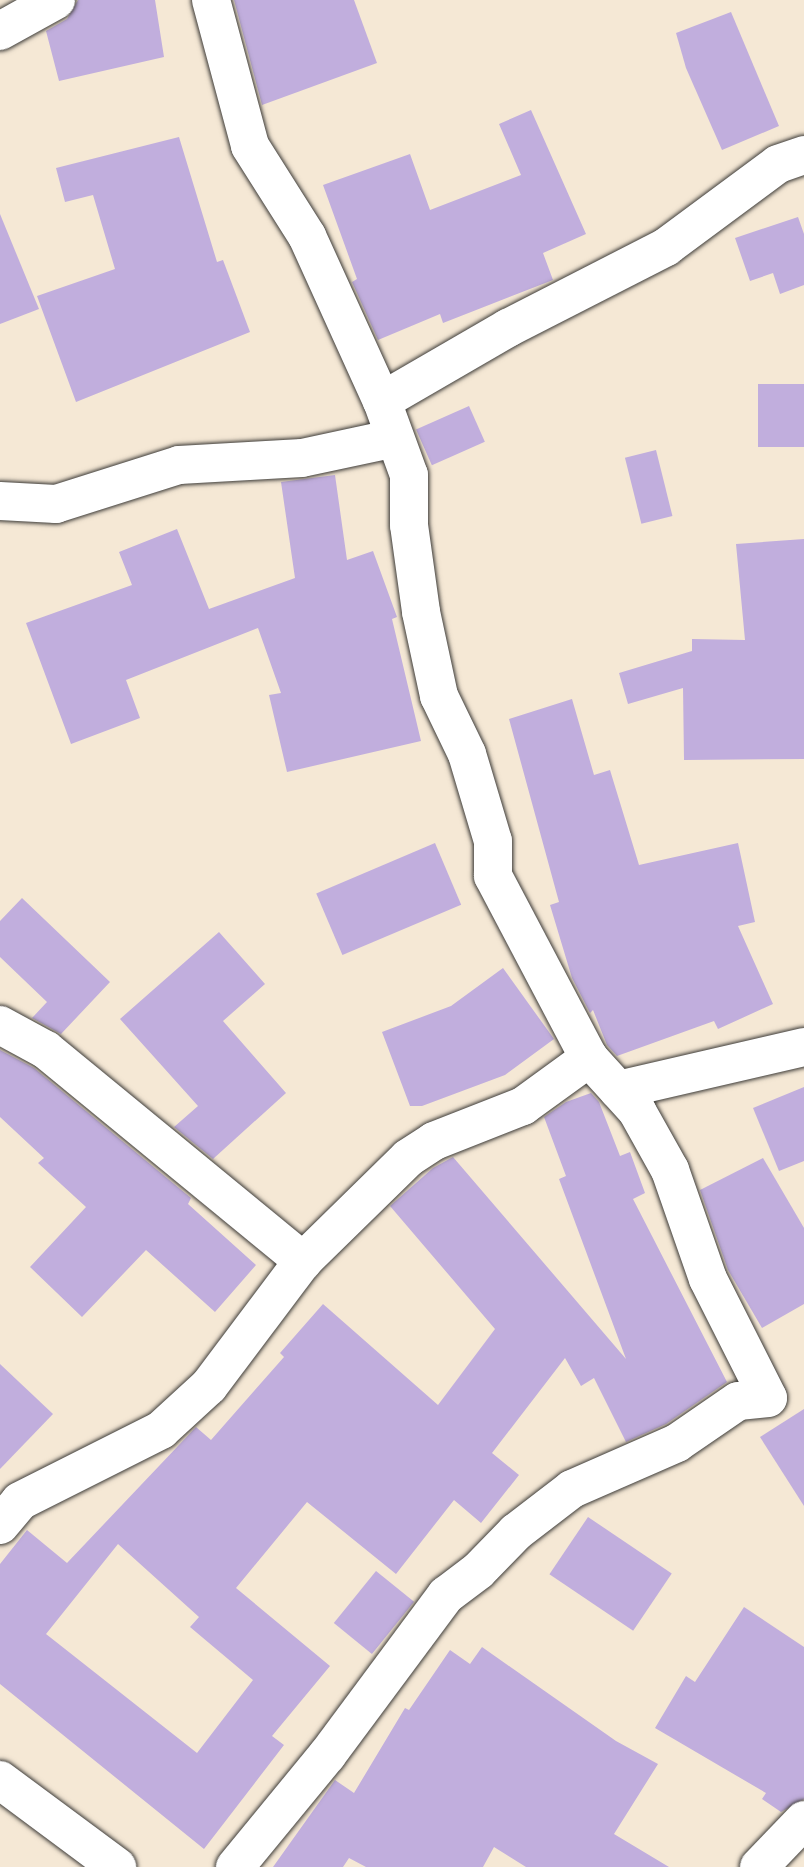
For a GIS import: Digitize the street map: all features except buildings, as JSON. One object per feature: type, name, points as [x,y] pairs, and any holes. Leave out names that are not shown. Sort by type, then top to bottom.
[{"type":"street","points":[[0,31],[56,0]]},
{"type":"street","points":[[211,0],[250,146],[307,236],[382,401],[409,475],[409,525],[439,696],[467,754],[493,841],[493,876],[589,1058],[637,1111],[670,1171],[708,1279],[768,1398],[738,1402],[677,1443],[572,1489],[516,1532],[478,1571],[446,1595],[327,1755],[235,1867]]},
{"type":"street","points":[[382,401],[508,328],[666,247],[778,164],[804,155]]},
{"type":"street","points":[[0,501],[56,504],[179,465],[302,457],[395,438]]},
{"type":"street","points":[[0,1025],[46,1050],[303,1261]]},
{"type":"street","points":[[618,1090],[804,1047]]},
{"type":"street","points":[[0,1525],[20,1501],[161,1430],[209,1386],[303,1261],[408,1158],[434,1141],[523,1106],[589,1058]]},
{"type":"street","points":[[0,1780],[117,1867]]},
{"type":"street","points":[[760,1867],[804,1820]]}]
